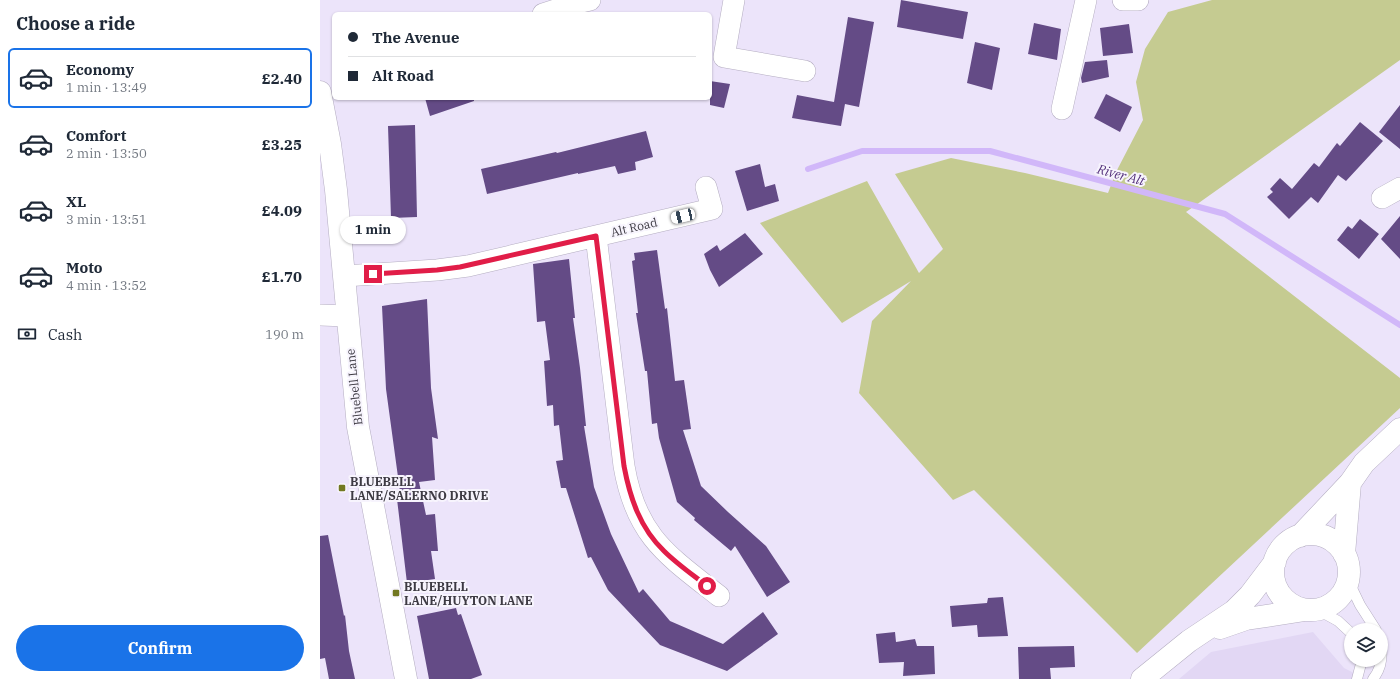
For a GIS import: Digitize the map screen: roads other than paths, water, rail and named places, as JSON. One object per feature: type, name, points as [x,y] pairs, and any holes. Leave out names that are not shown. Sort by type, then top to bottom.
[{"type":"main road","name":"Bluebell Lane","points":[[320,92],[335,182],[347,316],[362,448],[406,679]]},
{"type":"main road","points":[[1142,679],[1189,641],[1234,610],[1250,595],[1275,562],[1280,551],[1289,542],[1300,536],[1350,483],[1364,463],[1400,429]]},
{"type":"main road","points":[[1344,554],[1350,483]]},
{"type":"main road","points":[[1189,641],[1246,619],[1311,610],[1329,606],[1338,599],[1345,590],[1348,580],[1349,566],[1344,554],[1336,544],[1326,537],[1313,535],[1300,536]]},
{"type":"main road","points":[[1275,562],[1273,574],[1276,587],[1283,598],[1293,606],[1311,610]]},
{"type":"street","points":[[734,0],[724,57],[805,71]]},
{"type":"street","points":[[1062,109],[1086,0]]},
{"type":"street","points":[[1124,0],[1138,0]]},
{"type":"street","points":[[549,12],[581,1]]},
{"type":"street","points":[[320,92],[332,89]]},
{"type":"street","name":"Alt Road","points":[[344,276],[452,269],[712,209],[706,187]]},
{"type":"street","points":[[596,236],[624,466],[633,504],[646,528],[663,550],[719,596]]},
{"type":"street","points":[[320,315],[347,316]]},
{"type":"lane","points":[[1348,580],[1360,605],[1372,623]]},
{"type":"lane","points":[[1311,610],[1338,621],[1344,627]]},
{"type":"lane","points":[[1357,679],[1360,667]]},
{"type":"lane","points":[[1373,679],[1380,667]]},
{"type":"waterway","name":"River Alt","points":[[808,169],[862,151],[990,151],[1225,214],[1400,325]]},
{"type":"place","name":"BLUEBELL LANE/SALERNO DRIVE","points":[[342,488]]},
{"type":"place","name":"BLUEBELL LANE/HUYTON LANE","points":[[396,593]]}]
